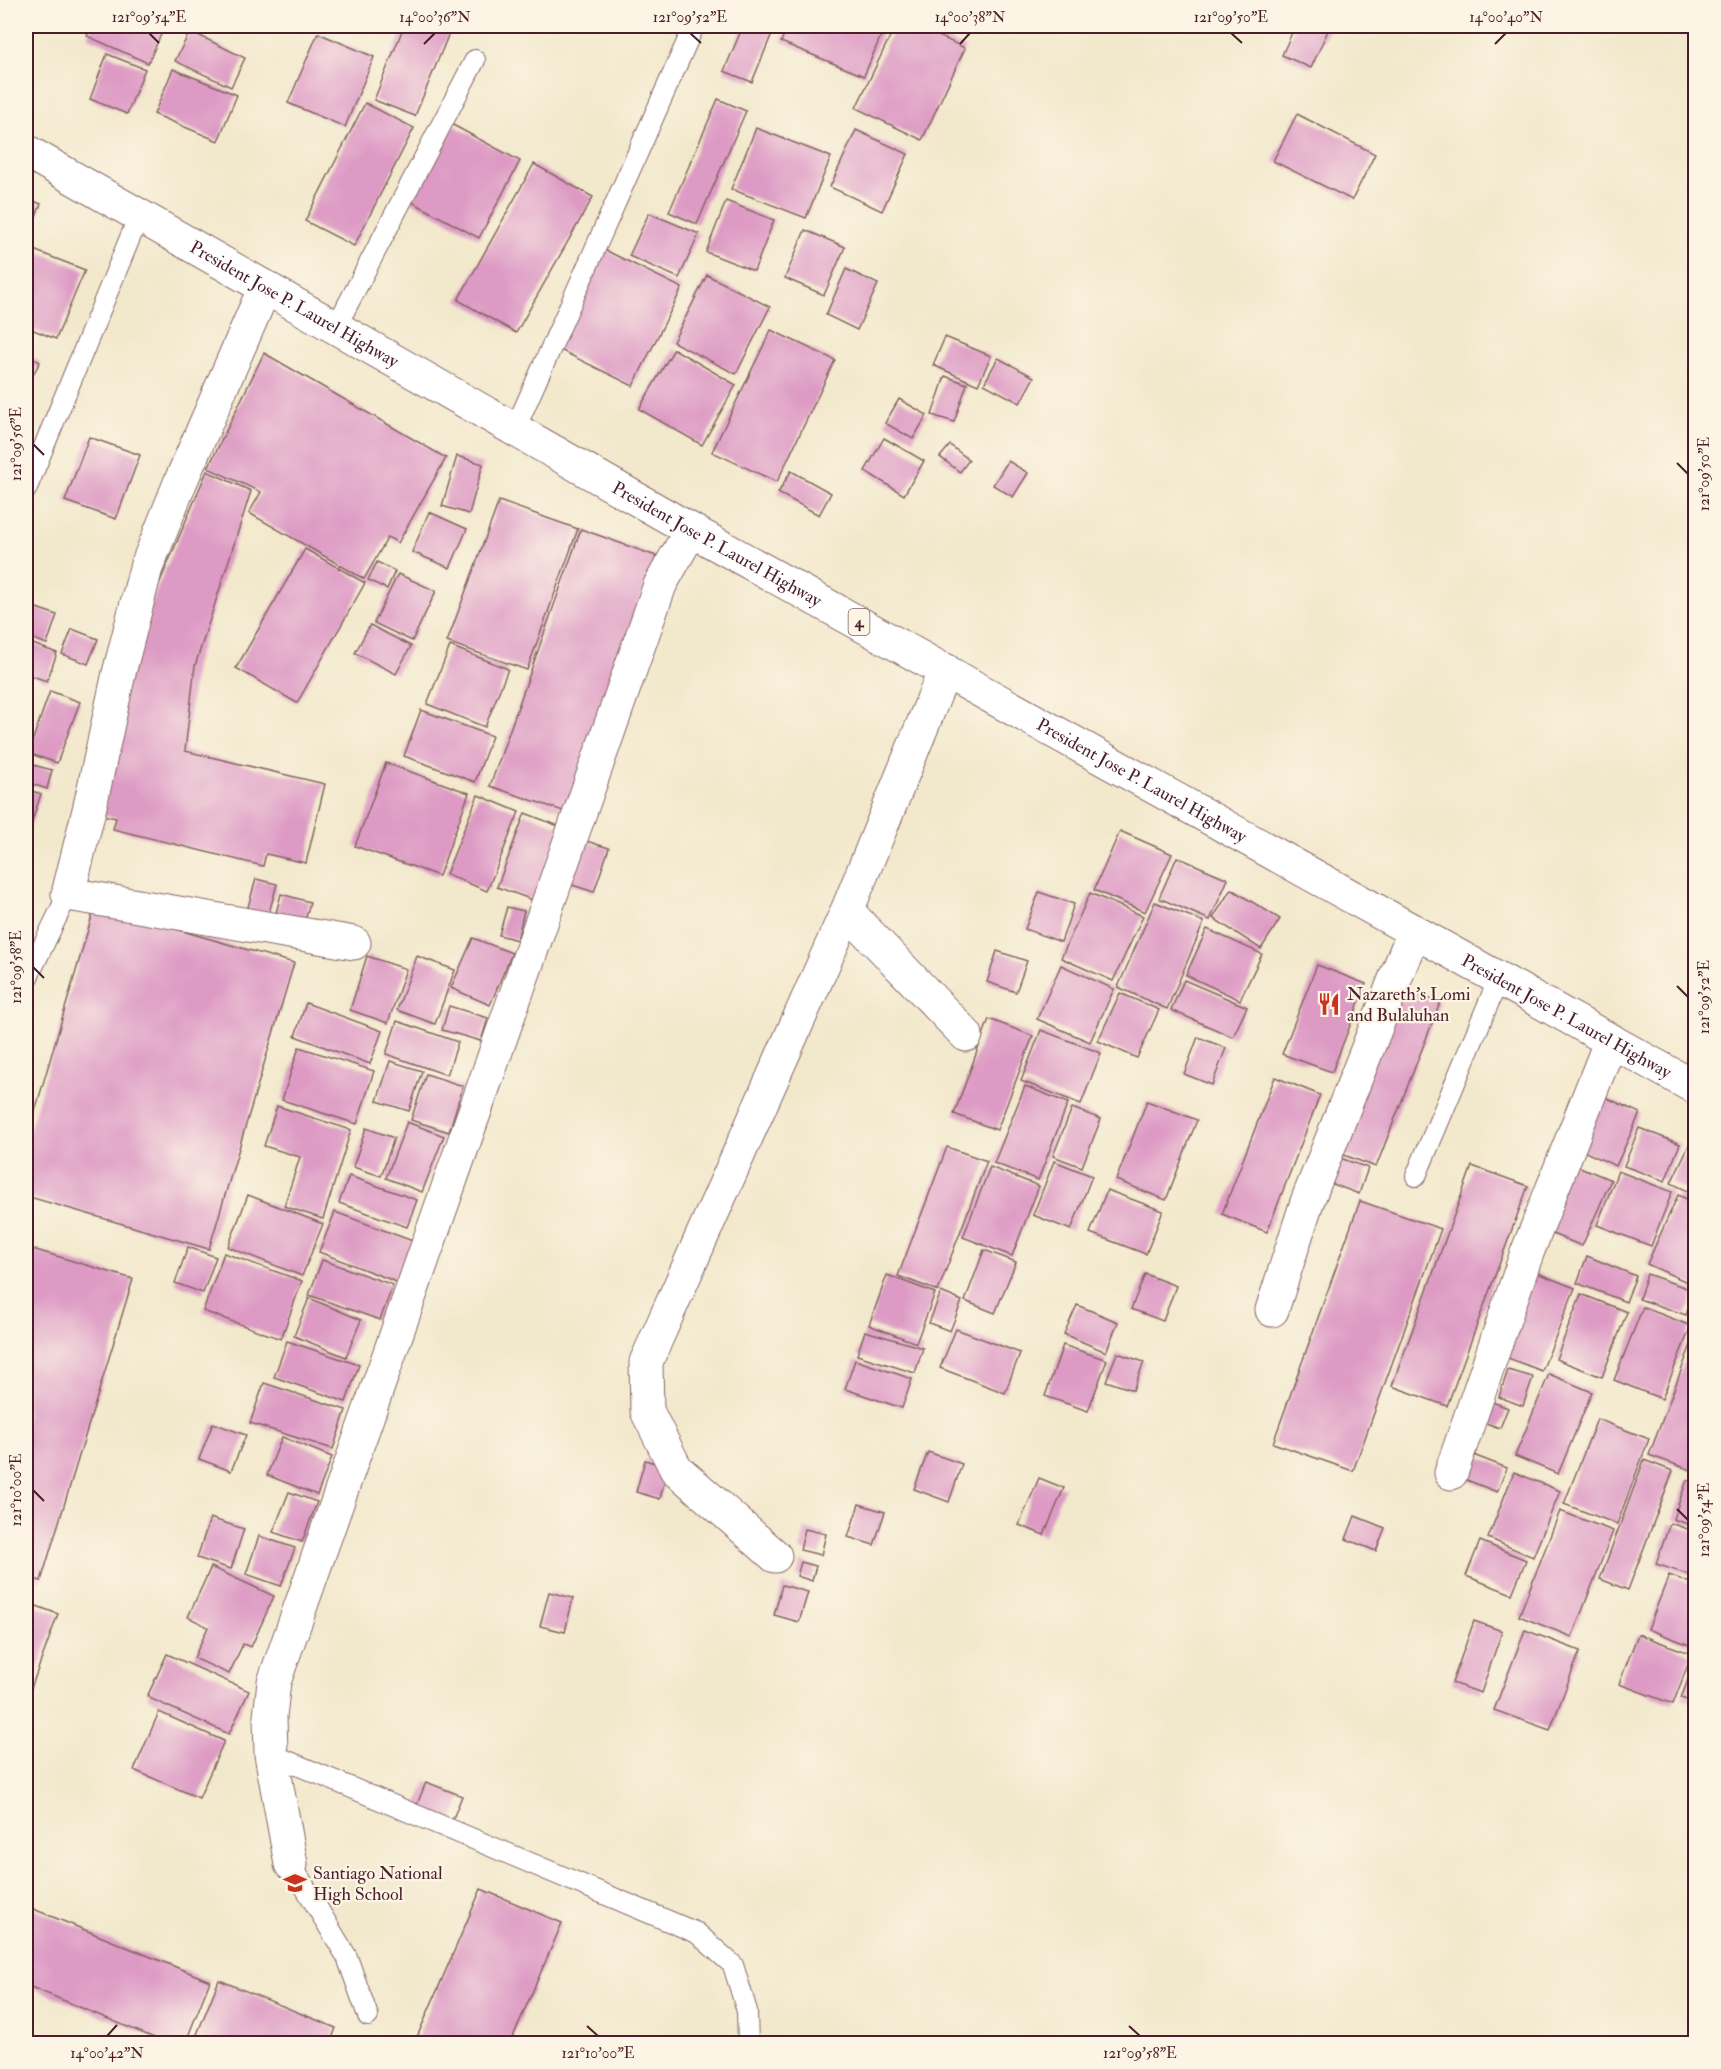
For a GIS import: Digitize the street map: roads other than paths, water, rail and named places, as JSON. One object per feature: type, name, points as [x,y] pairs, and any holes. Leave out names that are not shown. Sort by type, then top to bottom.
[{"type":"main road","name":"President Jose P. Laurel Highway","points":[[26,151],[691,530],[1695,1086]]},
{"type":"main road","points":[[265,287],[180,483],[146,568],[119,673],[68,894],[354,944]]},
{"type":"main road","points":[[291,1864],[271,1754],[270,1716],[274,1682],[660,585],[691,530]]},
{"type":"main road","points":[[775,1556],[676,1469],[647,1411],[646,1362],[847,911],[945,670]]},
{"type":"main road","points":[[847,911],[966,1035]]},
{"type":"main road","points":[[1272,1310],[1307,1202],[1414,931]]},
{"type":"main road","points":[[1451,1473],[1527,1253],[1611,1040]]},
{"type":"lane","points":[[515,429],[694,26]]},
{"type":"lane","points":[[336,327],[475,60]]},
{"type":"lane","points":[[26,490],[139,216]]},
{"type":"lane","points":[[26,981],[68,894]]},
{"type":"lane","points":[[1416,1176],[1499,978]]},
{"type":"lane","points":[[271,1754],[697,1933],[733,1965],[747,2012],[748,2043]]},
{"type":"lane","points":[[291,1864],[347,1957],[368,2016]]},
{"type":"place","name":"Nazareth's Lomi and Bulaluhan","points":[[1329,1004]]},
{"type":"place","name":"Santiago National High School","points":[[295,1883]]}]
